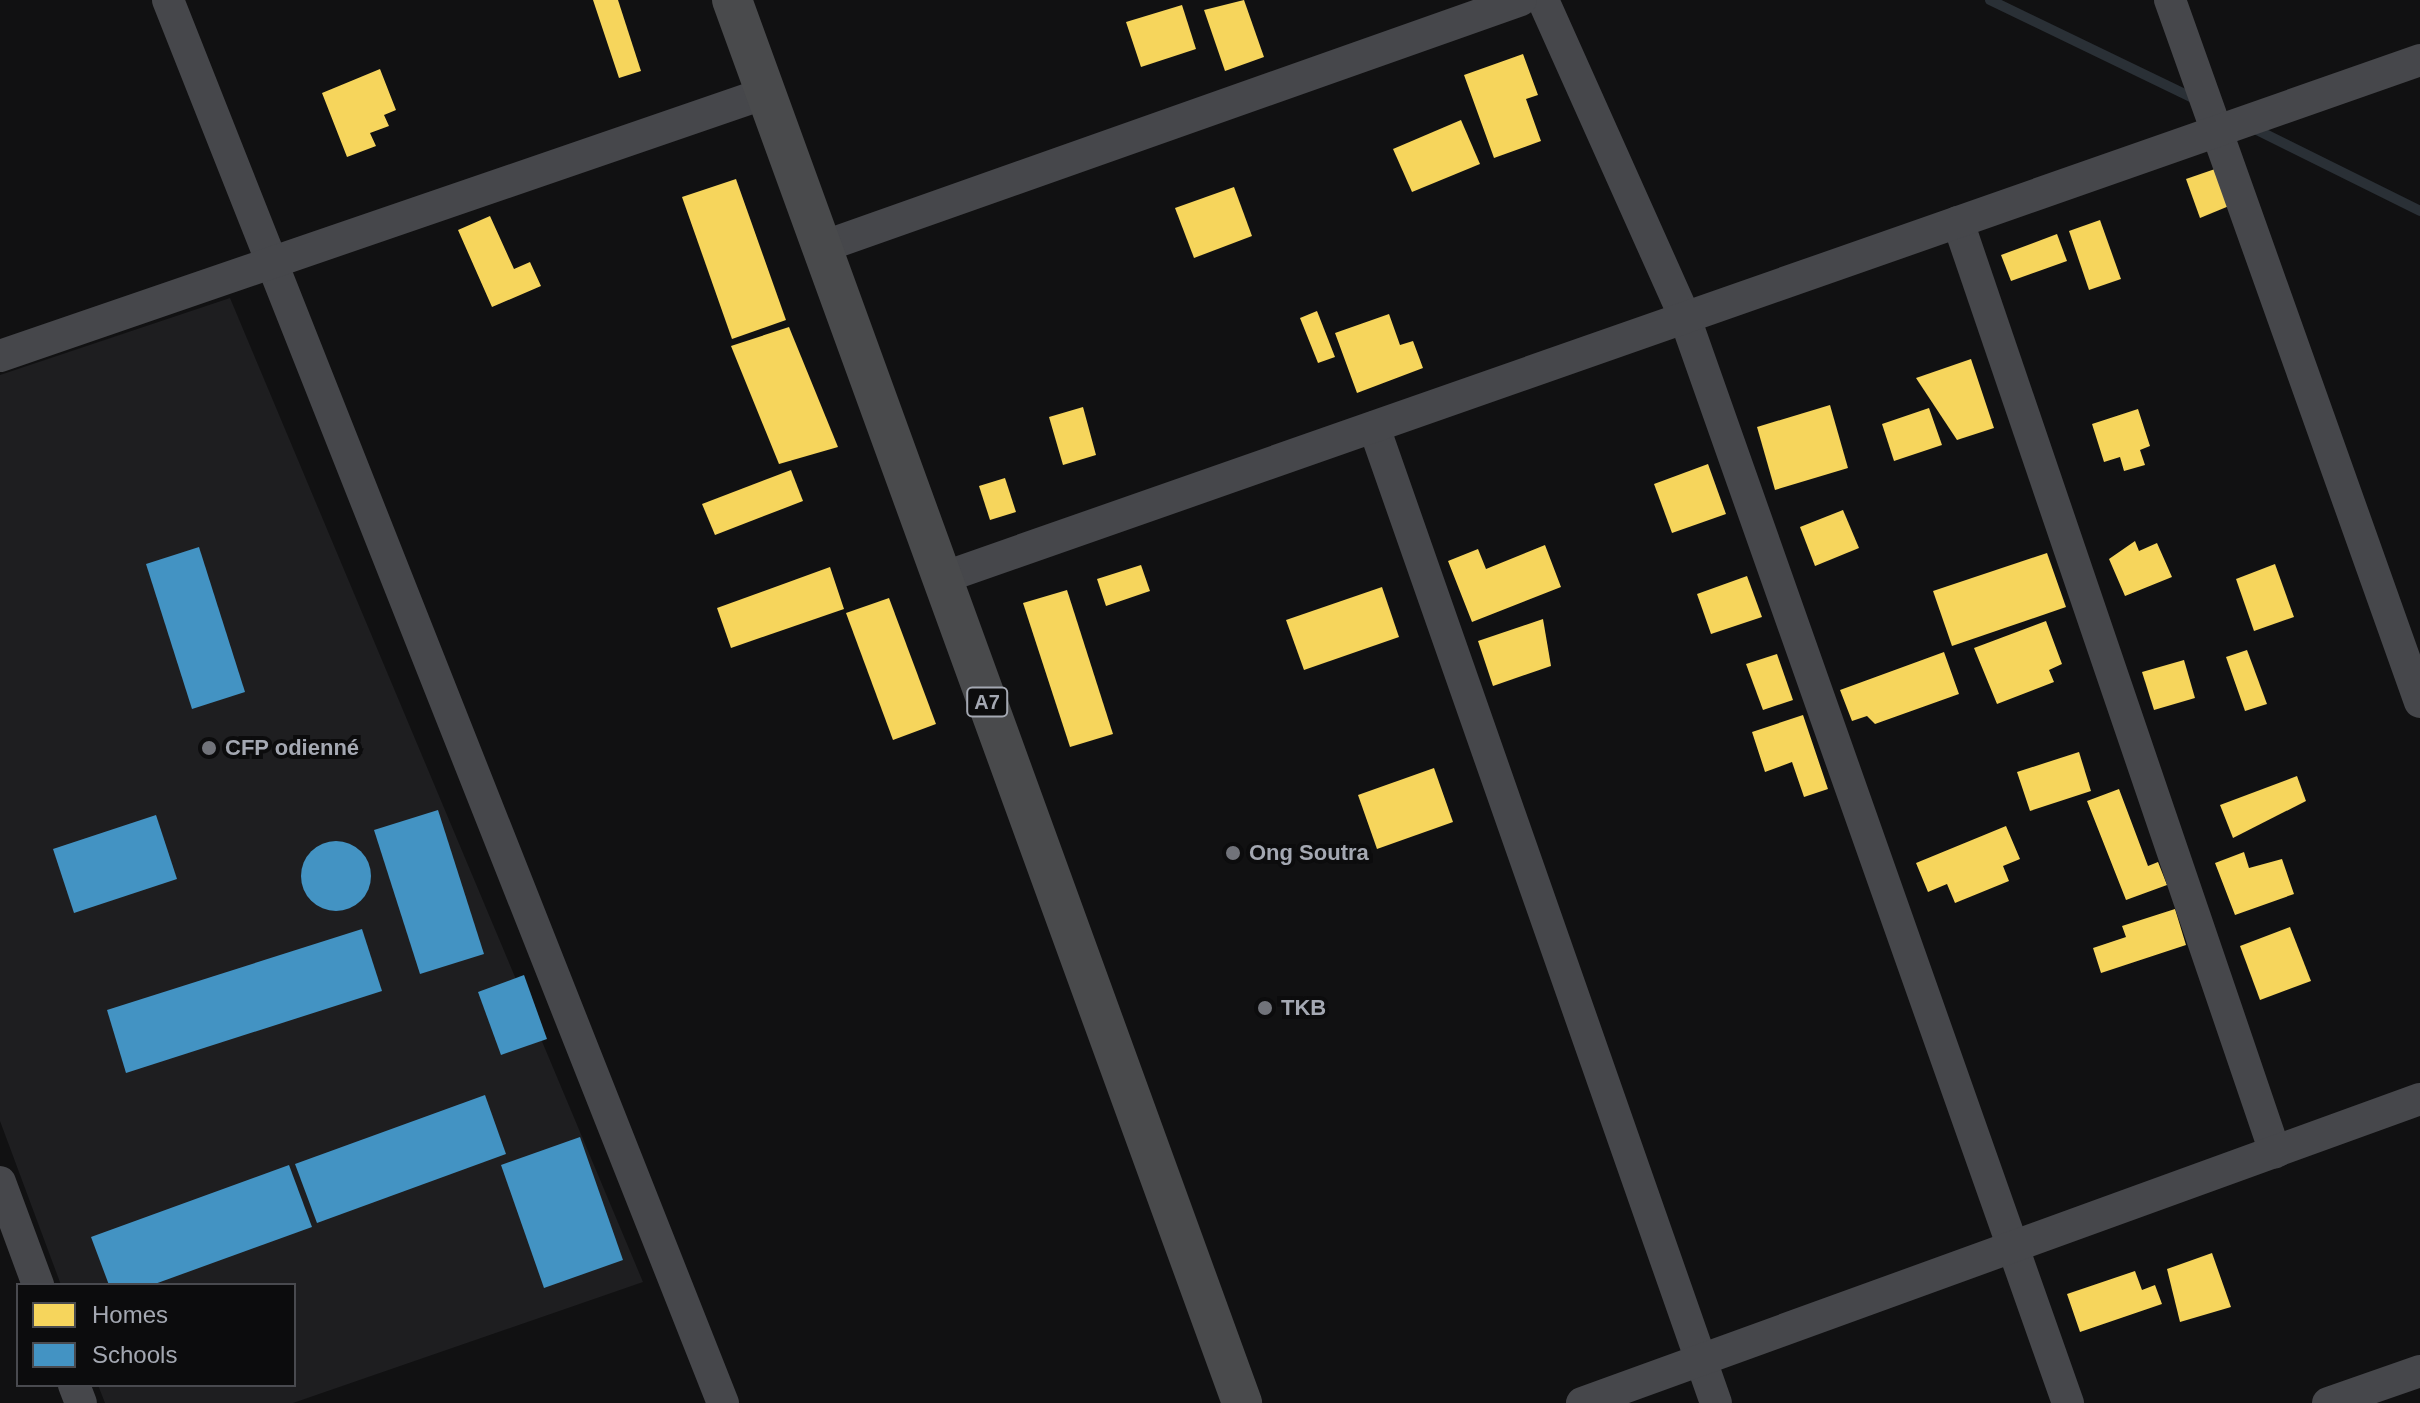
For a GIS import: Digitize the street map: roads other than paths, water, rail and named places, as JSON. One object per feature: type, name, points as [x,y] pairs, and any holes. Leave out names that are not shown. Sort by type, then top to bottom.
[{"type":"main road","name":"A7","points":[[732,0],[1242,1403]]},
{"type":"street","points":[[168,0],[267,265],[723,1403]]},
{"type":"street","points":[[822,247],[1521,0]]},
{"type":"street","points":[[1543,0],[1685,318],[2068,1403]]},
{"type":"street","points":[[2170,0],[2420,702]]},
{"type":"street","points":[[942,578],[2420,60]]},
{"type":"street","points":[[0,356],[766,93]]},
{"type":"street","points":[[1958,222],[2275,1152]]},
{"type":"street","points":[[1374,427],[1716,1403]]},
{"type":"street","points":[[1582,1403],[2420,1099]]},
{"type":"street","points":[[0,1182],[37,1283]]},
{"type":"street","points":[[2328,1403],[2420,1371]]},
{"type":"waterway","points":[[1990,0],[2197,100]]},
{"type":"waterway","points":[[2251,127],[2420,211]]},
{"type":"place","name":"CFP odienné","points":[[209,748]]},
{"type":"place","name":"Ong Soutra","points":[[1233,853]]},
{"type":"place","name":"TKB","points":[[1265,1008]]}]
